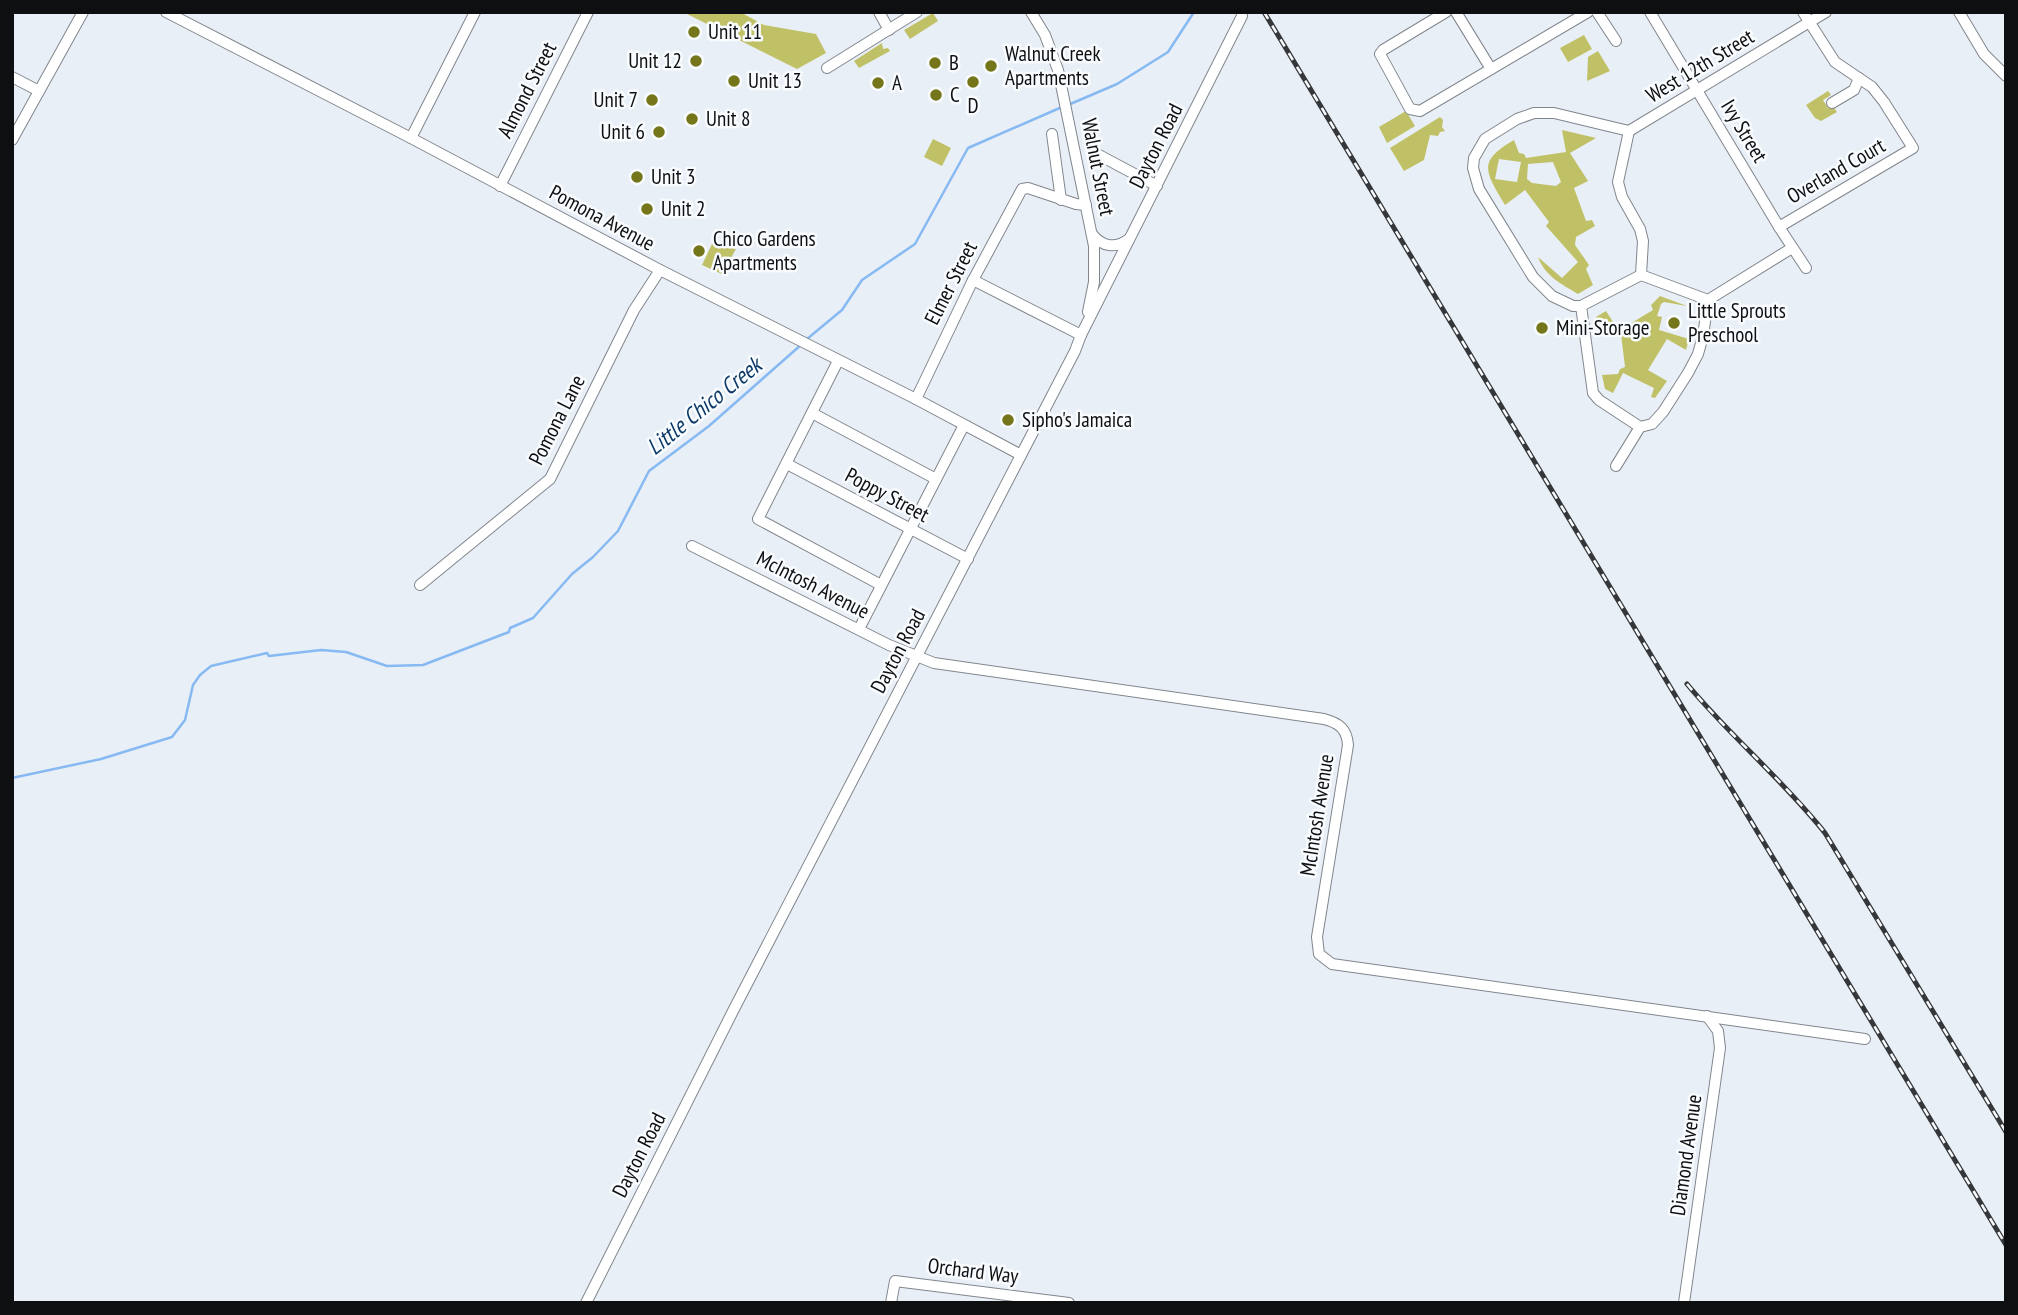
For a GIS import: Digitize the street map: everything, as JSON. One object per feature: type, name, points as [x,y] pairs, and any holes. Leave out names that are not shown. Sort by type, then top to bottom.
[{"type":"street","points":[[12,140],[83,12]]},
{"type":"street","name":"Pomona Avenue","points":[[166,12],[1021,455]]},
{"type":"street","points":[[411,138],[475,12]]},
{"type":"street","name":"Almond Street","points":[[500,186],[588,12]]},
{"type":"street","points":[[879,12],[889,30]]},
{"type":"street","points":[[827,68],[917,12]]},
{"type":"street","name":"Walnut Street","points":[[1031,12],[1054,54],[1091,231],[1094,282],[1081,335]]},
{"type":"street","points":[[1446,12],[1380,54],[1410,109],[1420,111],[1583,15]]},
{"type":"street","points":[[1456,12],[1491,69]]},
{"type":"street","points":[[1597,12],[1616,41]]},
{"type":"street","name":"Ivy Street","points":[[1650,12],[1806,268]]},
{"type":"street","name":"West 12th Street","points":[[1629,131],[1806,17],[1826,12]]},
{"type":"street","points":[[1959,12],[1984,54],[2006,76]]},
{"type":"street","name":"Dayton Road","points":[[586,1303],[1075,351],[1242,16]]},
{"type":"street","points":[[1806,17],[1835,62],[1859,78],[1854,90],[1832,103]]},
{"type":"street","points":[[12,77],[39,92]]},
{"type":"street","name":"Overland Court","points":[[1779,227],[1913,148],[1884,102],[1859,78]]},
{"type":"street","points":[[1641,275],[1643,241],[1640,229],[1622,197],[1618,182],[1629,131],[1554,113],[1534,113],[1517,119],[1485,139],[1474,158],[1473,168],[1479,189],[1533,277],[1548,294],[1573,306],[1581,306],[1641,275],[1708,300]]},
{"type":"street","points":[[1052,134],[1060,200],[1086,205]]},
{"type":"street","points":[[1097,154],[1157,186]]},
{"type":"street","name":"Elmer Street","points":[[916,399],[973,280],[1020,191],[1025,187],[1060,200]]},
{"type":"street","points":[[1091,231],[1101,243],[1109,246],[1130,239]]},
{"type":"street","points":[[1708,300],[1792,248]]},
{"type":"street","name":"Pomona Lane","points":[[420,585],[550,479],[634,310],[660,270]]},
{"type":"street","points":[[973,280],[1081,335]]},
{"type":"street","points":[[1616,466],[1640,427],[1652,424],[1688,373],[1698,354],[1703,336],[1708,300]]},
{"type":"street","points":[[1581,306],[1593,393],[1599,400],[1640,427]]},
{"type":"street","points":[[787,464],[838,361]]},
{"type":"street","points":[[813,413],[936,479]]},
{"type":"street","points":[[859,629],[964,425]]},
{"type":"street","name":"Poppy Street","points":[[787,464],[968,559]]},
{"type":"street","name":"McIntosh Avenue","points":[[787,464],[758,519],[881,585]]},
{"type":"street","name":"McIntosh Avenue","points":[[692,546],[916,657],[950,666],[1334,722],[1345,731],[1348,745],[1317,946],[1324,959],[1341,967],[1865,1039]]},
{"type":"street","name":"Diamond Avenue","points":[[1684,1303],[1720,1048],[1718,1031],[1707,1016]]},
{"type":"street","name":"Orchard Way","points":[[891,1303],[895,1281],[1069,1303]]},
{"type":"shaded area","points":[[683,12],[740,12],[764,25],[816,34],[826,53],[797,69]]},
{"type":"shaded area","points":[[933,13],[938,21],[910,39],[904,30]]},
{"type":"shaded area","points":[[1584,35],[1592,49],[1568,62],[1560,48]]},
{"type":"shaded area","points":[[882,43],[883,49],[888,48],[890,51],[859,68],[854,61]]},
{"type":"shaded area","points":[[1598,51],[1610,71],[1587,81],[1588,57]]},
{"type":"shaded area","points":[[1828,91],[1831,95],[1823,100],[1828,108],[1834,108],[1837,112],[1821,121],[1815,118],[1806,105]]},
{"type":"shaded area","points":[[1406,111],[1415,126],[1387,143],[1379,127]]},
{"type":"shaded area","points":[[1440,117],[1445,131],[1438,136],[1430,135],[1424,160],[1404,171],[1390,148]]},
{"type":"shaded area","points":[[1562,130],[1596,138],[1570,153],[1588,181],[1574,188],[1586,221],[1592,220],[1595,226],[1576,237],[1575,245],[1589,265],[1586,269],[1593,285],[1578,294],[1549,275],[1538,257],[1562,278],[1578,262],[1546,226],[1549,222],[1525,190],[1505,205],[1489,176],[1488,168],[1494,155],[1514,140],[1519,153],[1526,158],[1566,152]],"holes":[[[1499,159],[1521,162],[1517,182],[1495,179]],[[1553,162],[1561,182],[1556,186],[1532,183],[1527,179],[1528,164]]]},
{"type":"shaded area","points":[[933,139],[951,148],[942,166],[924,157]]},
{"type":"shaded area","points":[[712,244],[736,249],[722,274],[702,265]]},
{"type":"shaded area","points":[[1660,296],[1687,306],[1664,302],[1657,316],[1662,317],[1659,330],[1689,339],[1686,350],[1667,339],[1648,370],[1667,381],[1655,398],[1651,397],[1654,388],[1623,373],[1613,393],[1605,389],[1602,375],[1618,374],[1620,369],[1625,367],[1621,334],[1617,334],[1615,329],[1598,330],[1596,317],[1606,311],[1615,325],[1620,324],[1623,328],[1653,310],[1651,305]]},
{"type":"waterway","name":"Little Chico Creek","points":[[1068,105],[1117,84],[1168,52],[1194,12]]},
{"type":"waterway","name":"Little Chico Creek","points":[[807,339],[842,310],[862,280],[915,244],[968,148],[1062,107]]},
{"type":"waterway","name":"Little Chico Creek","points":[[12,778],[101,759],[172,737],[185,720],[193,685],[211,666],[267,653],[269,656],[321,650],[346,652],[387,666],[423,665],[509,632],[510,628],[533,618],[572,574],[618,531],[649,471],[709,426],[802,344]]},
{"type":"railway","points":[[1264,12],[2006,1245]]},
{"type":"railway","points":[[1687,684],[1825,833],[2006,1132]]},
{"type":"place","name":"Unit 11","points":[[694,32]]},
{"type":"place","name":"Unit 12","points":[[696,61]]},
{"type":"place","name":"B","points":[[935,63]]},
{"type":"place","name":"Walnut Creek Apartments","points":[[991,66]]},
{"type":"place","name":"Unit 13","points":[[734,81]]},
{"type":"place","name":"D","points":[[973,82]]},
{"type":"place","name":"A","points":[[878,83]]},
{"type":"place","name":"C","points":[[936,95]]},
{"type":"place","name":"Unit 7","points":[[652,100]]},
{"type":"place","name":"Unit 8","points":[[692,119]]},
{"type":"place","name":"Unit 6","points":[[659,132]]},
{"type":"place","name":"Unit 3","points":[[637,177]]},
{"type":"place","name":"Unit 2","points":[[647,209]]},
{"type":"place","name":"Chico Gardens Apartments","points":[[699,251]]},
{"type":"place","name":"Little Sprouts Preschool","points":[[1674,323]]},
{"type":"place","name":"Mini-Storage","points":[[1542,328]]},
{"type":"place","name":"Sipho's Jamaica","points":[[1008,420]]}]
